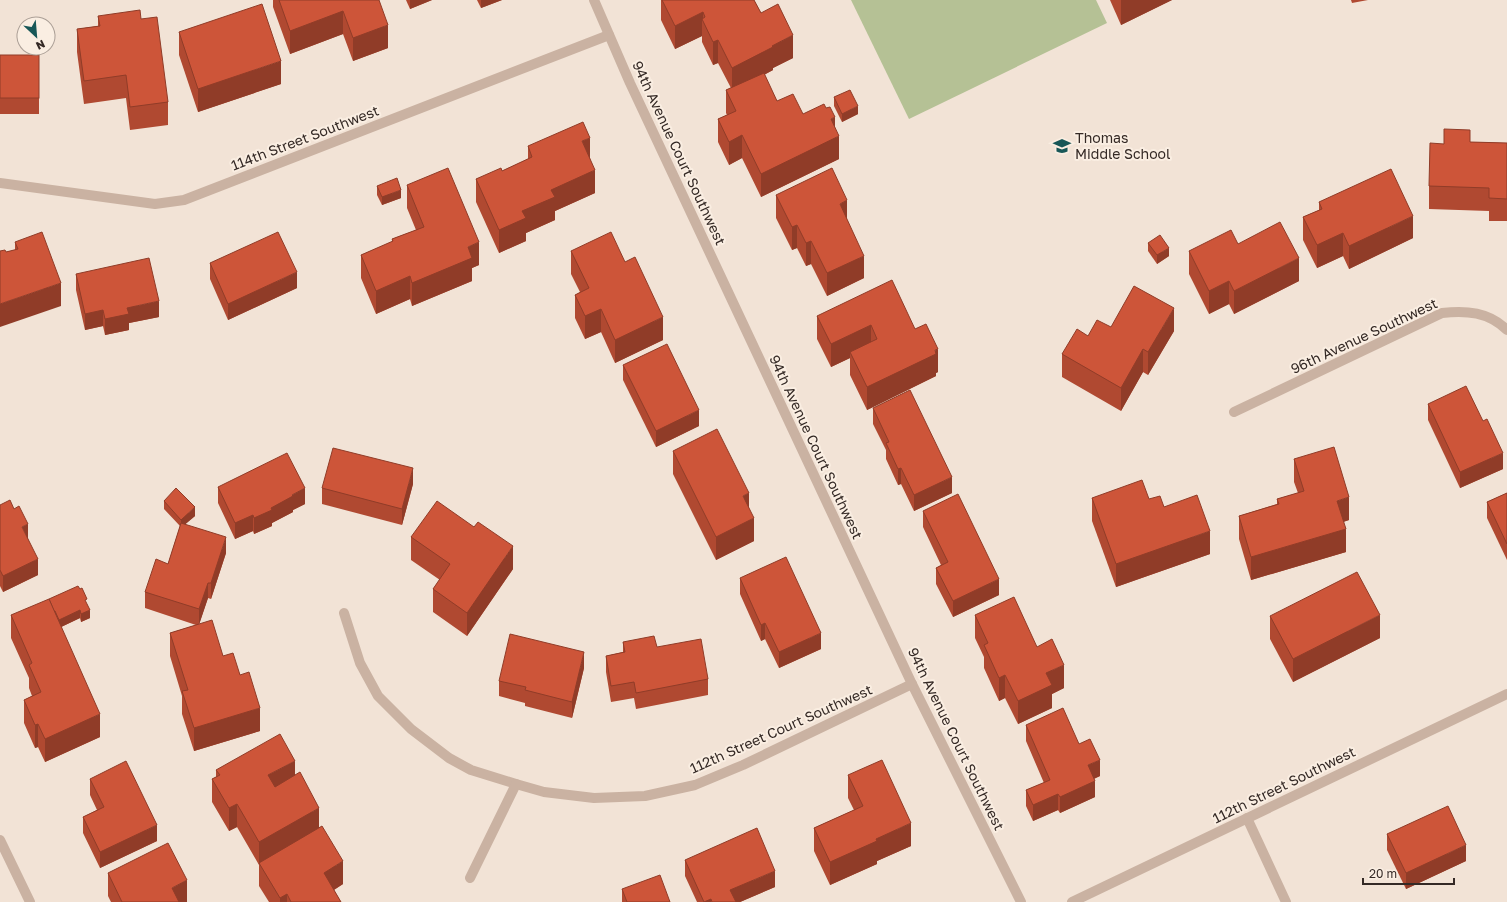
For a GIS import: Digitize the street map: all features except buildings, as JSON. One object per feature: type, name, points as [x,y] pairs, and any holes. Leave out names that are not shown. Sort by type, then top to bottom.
[{"type":"street","name":"94th Avenue Court Southwest","points":[[594,0],[634,91],[912,684],[1021,902]]},
{"type":"street","name":"114th Street Southwest","points":[[0,182],[156,204],[184,200],[609,35]]},
{"type":"street","name":"96th Avenue Southwest","points":[[1234,412],[1442,313],[1460,311],[1479,314],[1500,324],[1507,330]]},
{"type":"street","name":"112th Street Court Southwest","points":[[344,613],[360,663],[378,696],[411,729],[449,758],[471,770],[544,792],[594,798],[645,796],[696,785],[742,765],[912,684]]},
{"type":"street","name":"112th Street Southwest","points":[[1072,902],[1507,694]]},
{"type":"street","points":[[470,878],[516,784]]},
{"type":"street","points":[[1247,818],[1286,902]]},
{"type":"street","points":[[0,840],[30,902]]},
{"type":"green space","points":[[851,0],[1096,0],[1107,23],[909,119]]},
{"type":"place","name":"Thomas Middle School","points":[[1062,146]]}]
